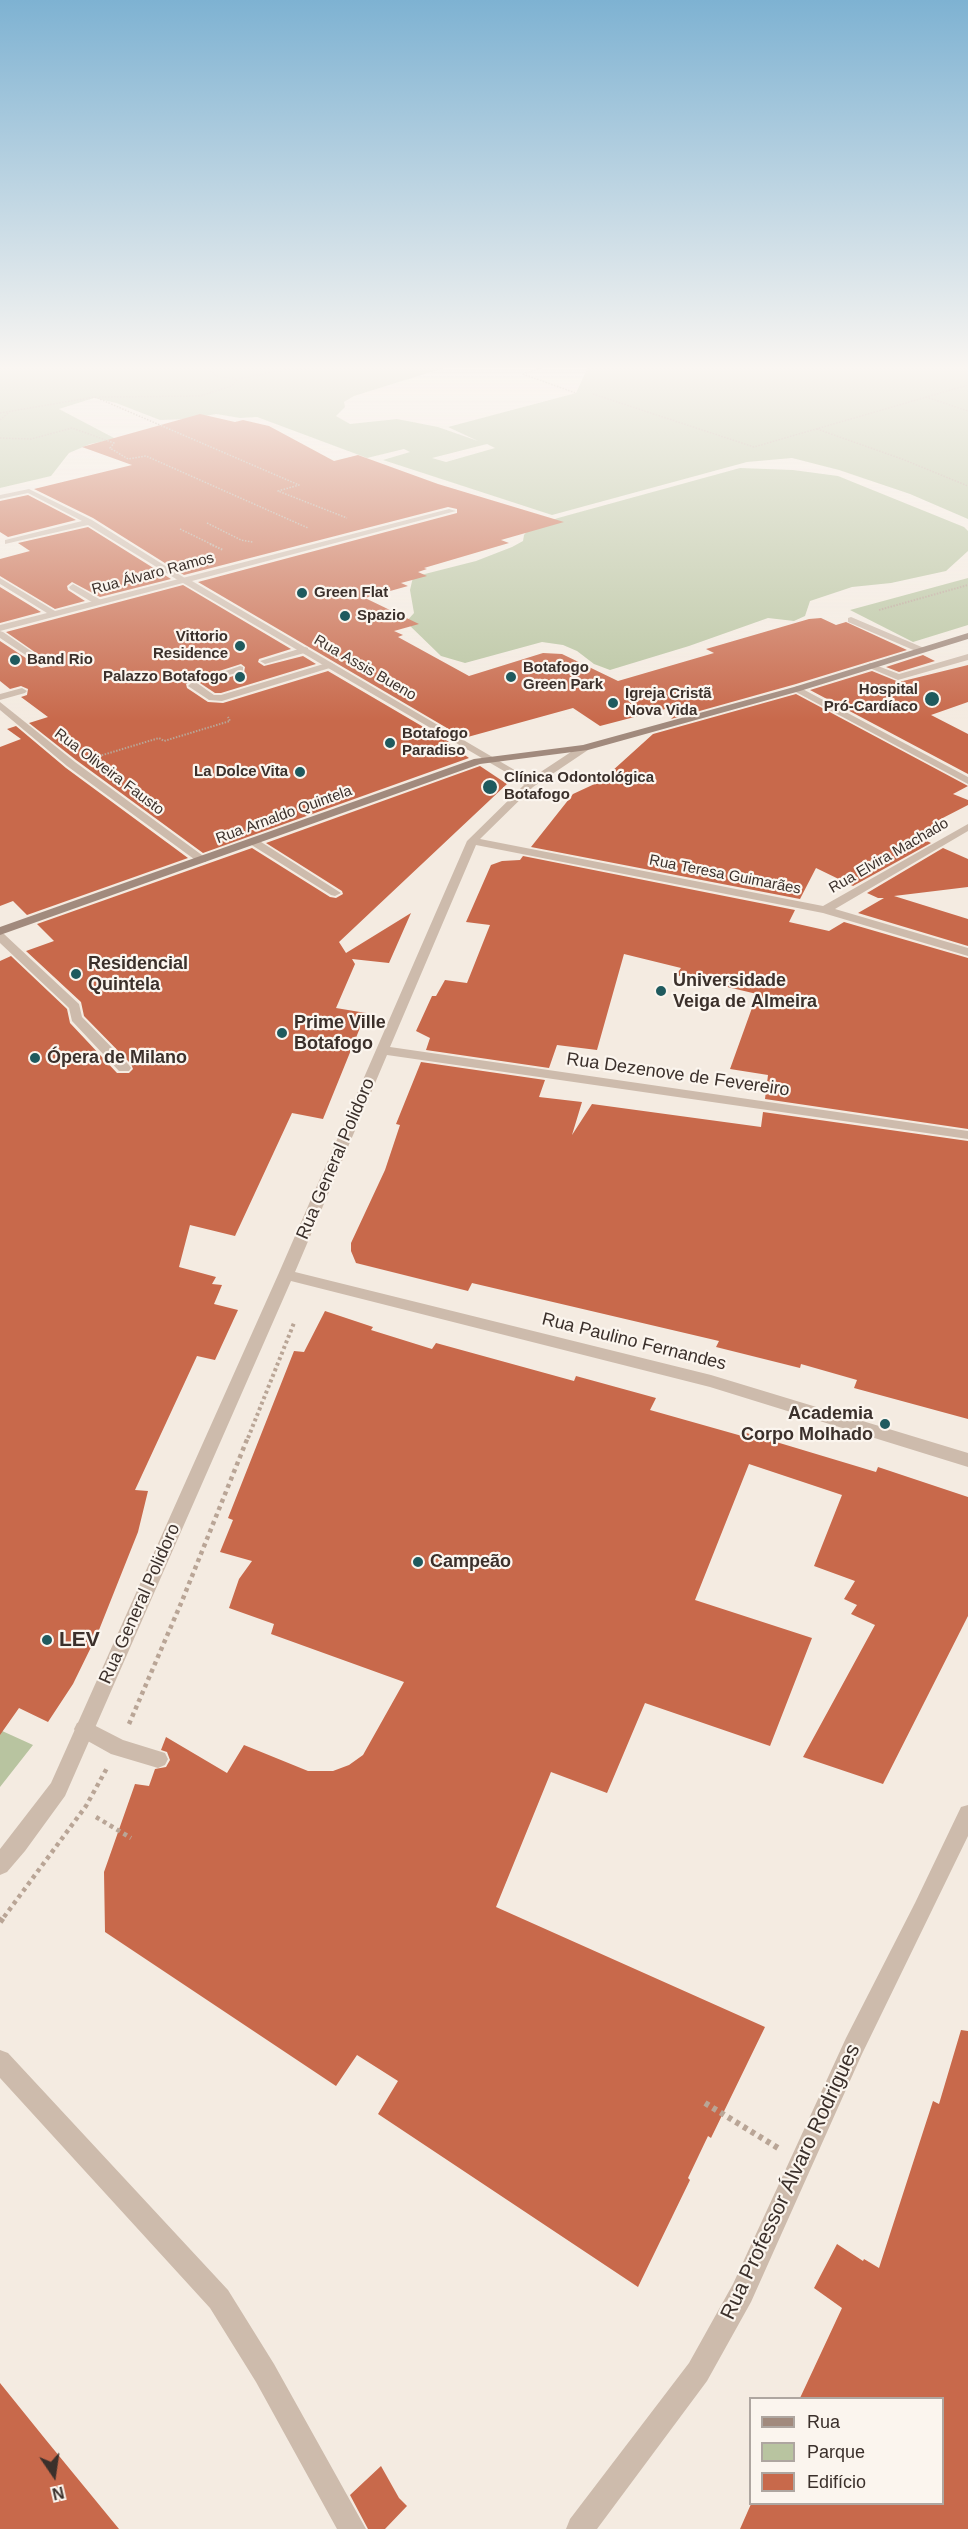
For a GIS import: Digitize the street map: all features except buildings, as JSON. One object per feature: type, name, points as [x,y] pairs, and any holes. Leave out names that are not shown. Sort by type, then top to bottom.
[{"type":"main road","name":"Rua General Polidoro","points":[[584,748],[796,689],[968,636]]},
{"type":"main road","name":"Rua Arnaldo Quintela","points":[[0,931],[490,758],[584,748]]},
{"type":"street","name":"Rua Assis Bueno","points":[[0,496],[29,491],[89,522],[184,580],[490,758],[525,779],[528,785]]},
{"type":"street","name":"Rua Álvaro Ramos","points":[[2,625],[54,614],[452,511]]},
{"type":"street","points":[[8,542],[89,522]]},
{"type":"street","points":[[0,580],[54,614]]},
{"type":"street","points":[[73,587],[98,602]]},
{"type":"street","points":[[851,620],[917,652],[940,666]]},
{"type":"street","points":[[0,634],[45,664]]},
{"type":"street","points":[[265,661],[305,650]]},
{"type":"street","points":[[870,666],[898,677],[968,657]]},
{"type":"street","points":[[194,685],[193,687],[212,698],[222,698],[330,665]]},
{"type":"street","points":[[222,674],[240,669]]},
{"type":"street","points":[[796,689],[967,780]]},
{"type":"street","points":[[0,697],[22,691]]},
{"type":"street","name":"Rua Oliveira Fausto","points":[[0,705],[71,764],[202,860]]},
{"type":"street","name":"Rua General Polidoro","points":[[0,1865],[58,1789],[286,1275],[472,841],[528,785],[584,748]]},
{"type":"street","name":"Rua Elvira Machado","points":[[825,910],[968,827]]},
{"type":"street","name":"Rua Teresa Guimarães","points":[[472,841],[825,910],[968,952]]},
{"type":"street","points":[[254,842],[335,893]]},
{"type":"street","points":[[0,938],[75,1007],[76,1018],[124,1068]]},
{"type":"street","name":"Rua Dezenove de Fevereiro","points":[[382,1050],[968,1135]]},
{"type":"street","name":"Rua Paulino Fernandes","points":[[286,1275],[711,1381],[968,1460]]},
{"type":"street","points":[[84,1729],[118,1748],[158,1759]]},
{"type":"street","name":"Rua Professor Álvaro Rodrigues","points":[[579,2529],[698,2372],[742,2293],[854,2046],[923,1910],[968,1814]]},
{"type":"street","points":[[0,2061],[219,2299],[265,2373],[352,2529]]},
{"type":"path","points":[[212,485],[336,540]]},
{"type":"path","points":[[299,485],[278,491],[376,531]]},
{"type":"path","points":[[207,523],[241,540],[258,544]]},
{"type":"path","points":[[180,529],[228,553]]},
{"type":"path","points":[[876,611],[968,585]]},
{"type":"path","points":[[71,764],[159,738],[164,741],[230,721],[226,718],[237,714]]},
{"type":"path","points":[[0,1922],[86,1806],[118,1748],[186,1590],[291,1329],[308,1279]]},
{"type":"path","points":[[96,1817],[131,1838]]},
{"type":"path","points":[[705,2103],[801,2163]]},
{"type":"green space","points":[[460,485],[662,485],[552,515]]},
{"type":"green space","points":[[678,485],[860,485],[964,527],[968,531],[968,551],[946,571],[891,583],[852,587],[810,601],[805,616],[794,621],[768,618],[689,646],[610,670],[594,664],[577,651],[563,645],[542,642],[465,663],[441,656],[406,622],[414,613],[410,590],[413,577],[476,561],[512,547],[523,541],[524,535],[530,528]]},
{"type":"green space","points":[[883,485],[968,485],[968,519]]},
{"type":"green space","points":[[968,578],[968,625],[913,642],[850,610]]},
{"type":"green space","points":[[0,1730],[33,1745],[0,1787]]},
{"type":"place","name":"Green Flat","points":[[302,593]]},
{"type":"place","name":"Spazio","points":[[345,616]]},
{"type":"place","name":"Vittorio Residence","points":[[240,646]]},
{"type":"place","name":"Band Rio","points":[[15,660]]},
{"type":"place","name":"Palazzo Botafogo","points":[[240,677]]},
{"type":"place","name":"Botafogo Green Park","points":[[511,677]]},
{"type":"place","name":"Hospital Pró-Cardíaco","points":[[932,699]]},
{"type":"place","name":"Igreja Cristã Nova Vida","points":[[613,703]]},
{"type":"place","name":"Botafogo Paradiso","points":[[390,743]]},
{"type":"place","name":"La Dolce Vita","points":[[300,772]]},
{"type":"place","name":"Clínica Odontológica Botafogo","points":[[490,787]]},
{"type":"place","name":"Residencial Quintela","points":[[76,974]]},
{"type":"place","name":"Universidade Veiga de Almeira","points":[[661,991]]},
{"type":"place","name":"Prime Ville Botafogo","points":[[282,1033]]},
{"type":"place","name":"Ópera de Milano","points":[[35,1058]]},
{"type":"place","name":"Academia Corpo Molhado","points":[[885,1424]]},
{"type":"place","name":"Campeão","points":[[418,1562]]},
{"type":"place","name":"LEV","points":[[47,1640]]}]
